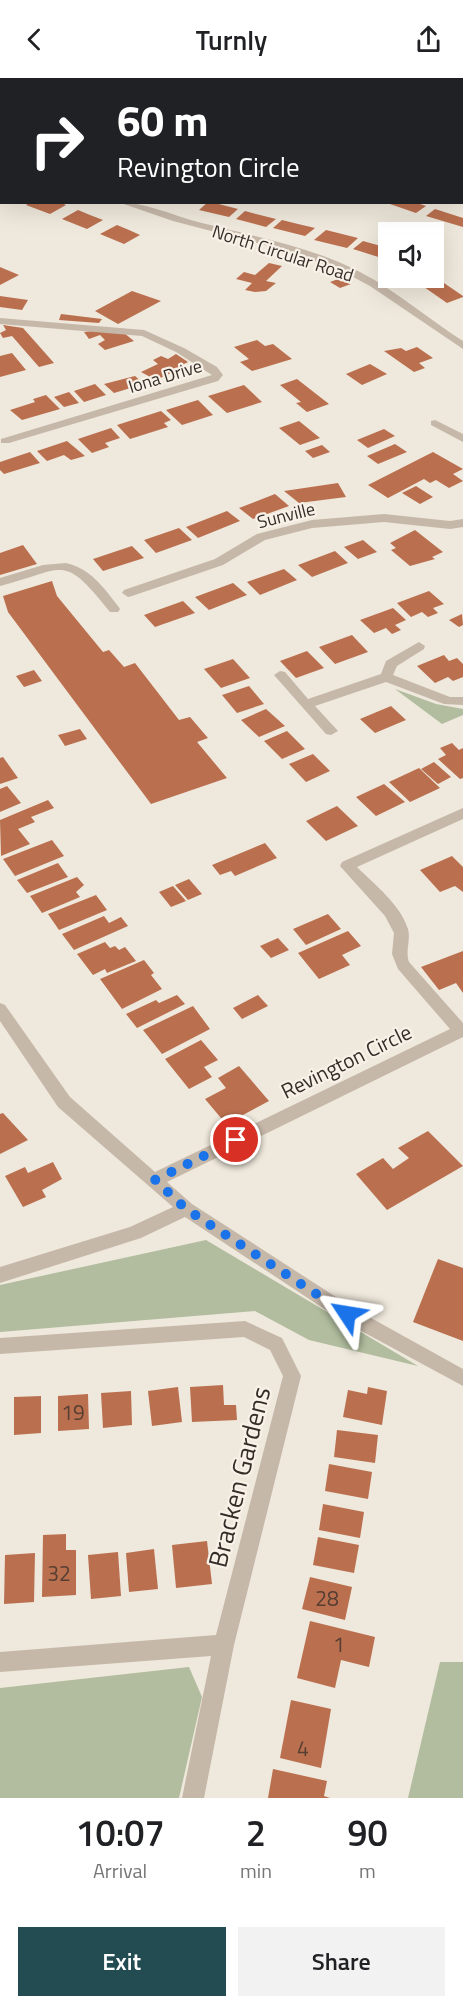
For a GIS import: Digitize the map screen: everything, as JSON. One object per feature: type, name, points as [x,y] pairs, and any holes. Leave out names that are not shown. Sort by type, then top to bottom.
[{"type":"street","name":"North Circular Road","points":[[127,204],[155,215],[260,242],[340,267],[379,286],[463,346]]},
{"type":"street","name":"Iona Drive","points":[[0,321],[144,333],[180,350],[213,369],[218,375],[214,379],[5,441]]},
{"type":"street","points":[[435,423],[463,439]]},
{"type":"street","name":"Sunville","points":[[128,593],[219,562],[261,537],[312,524],[384,518],[450,525],[463,523]]},
{"type":"street","points":[[0,582],[49,568],[64,566],[75,568],[84,573],[114,609]]},
{"type":"street","points":[[386,677],[391,664],[419,646]]},
{"type":"street","points":[[280,675],[331,731]]},
{"type":"street","points":[[306,704],[386,677],[449,701],[463,701]]},
{"type":"street","name":"Revington Circle","points":[[155,1180],[462,1030],[403,965],[398,954],[401,931],[395,919],[347,866],[463,813]]},
{"type":"street","points":[[0,1009],[64,1102],[186,1209],[347,1314],[463,1378]]},
{"type":"street","points":[[0,1275],[135,1233],[186,1209]]},
{"type":"street","name":"Bracken Gardens","points":[[0,1346],[245,1329],[276,1344],[292,1376],[224,1646],[193,1798]]},
{"type":"street","points":[[0,1662],[224,1646]]},
{"type":"green space","points":[[395,689],[436,704],[463,709],[463,715],[442,724]]},
{"type":"green space","points":[[206,1240],[418,1366],[309,1340],[255,1311],[0,1332],[0,1285]]},
{"type":"green space","points":[[440,1662],[463,1662],[463,1798],[408,1798]]},
{"type":"green space","points":[[189,1667],[202,1697],[179,1798],[0,1798],[0,1688]]},
{"type":"building","points":[[64,204],[66,205],[50,214],[26,205]]},
{"type":"building","points":[[206,204],[219,204],[238,209],[229,217],[199,210]]},
{"type":"building","points":[[390,204],[426,206],[416,213]]},
{"type":"building","points":[[435,209],[463,218],[463,227],[426,216]]},
{"type":"building","points":[[78,210],[103,220],[87,229],[62,219]]},
{"type":"building","points":[[245,211],[276,219],[266,227],[236,219]]},
{"type":"building","points":[[282,220],[315,228],[305,236],[273,228]]},
{"type":"building","points":[[117,225],[140,235],[124,244],[100,234]]},
{"type":"building","points":[[326,230],[358,238],[347,248],[314,240]]},
{"type":"building","points":[[363,241],[378,245],[378,257],[353,249]]},
{"type":"building","points":[[269,263],[282,266],[266,281],[276,283],[266,291],[245,290],[252,283],[236,279],[244,272],[255,275]]},
{"type":"building","points":[[0,267],[19,275],[0,285]]},
{"type":"building","points":[[341,278],[351,284],[340,288],[330,282]]},
{"type":"building","points":[[444,283],[463,296],[447,303],[425,288],[444,288]]},
{"type":"building","points":[[132,291],[161,301],[118,324],[95,311]]},
{"type":"building","points":[[0,296],[28,300],[22,310],[0,307]]},
{"type":"building","points":[[61,314],[102,319],[99,323],[59,320]]},
{"type":"building","points":[[3,325],[23,328],[54,363],[39,367],[12,336],[3,338],[0,333],[6,330]]},
{"type":"building","points":[[84,332],[124,333],[134,341],[105,350],[98,344],[105,340],[100,335],[89,339]]},
{"type":"building","points":[[257,340],[265,346],[273,344],[292,359],[252,371],[240,362],[249,359],[234,347]]},
{"type":"building","points":[[417,347],[433,358],[419,363],[425,368],[414,372],[384,351],[401,348],[406,351]]},
{"type":"building","points":[[12,353],[26,370],[0,377],[0,356]]},
{"type":"building","points":[[176,354],[188,362],[182,365],[184,367],[156,380],[141,372],[158,364],[153,360],[161,356],[168,359]]},
{"type":"building","points":[[370,364],[387,374],[362,385],[346,374]]},
{"type":"building","points":[[135,376],[144,384],[114,393],[104,384]]},
{"type":"building","points":[[297,379],[329,404],[307,412],[296,403],[301,402],[280,385]]},
{"type":"building","points":[[95,384],[106,395],[84,402],[74,391]]},
{"type":"building","points":[[244,385],[262,402],[227,413],[208,396]]},
{"type":"building","points":[[69,392],[79,403],[64,407],[54,397]]},
{"type":"building","points":[[46,395],[60,409],[22,420],[10,410],[35,402],[33,399]]},
{"type":"building","points":[[198,400],[213,415],[182,425],[166,410]]},
{"type":"building","points":[[161,411],[171,420],[164,423],[168,427],[130,439],[117,425]]},
{"type":"building","points":[[299,421],[320,438],[300,445],[279,428]]},
{"type":"building","points":[[111,428],[120,438],[105,443],[109,447],[92,453],[78,439]]},
{"type":"building","points":[[384,429],[395,436],[368,448],[357,440]]},
{"type":"building","points":[[67,441],[85,456],[71,460],[64,455],[47,461],[37,451]]},
{"type":"building","points":[[395,444],[407,452],[378,464],[367,456]]},
{"type":"building","points":[[322,445],[330,452],[313,458],[305,451]]},
{"type":"building","points":[[30,452],[40,463],[4,474],[0,470],[0,462]]},
{"type":"building","points":[[433,452],[463,469],[453,474],[463,481],[449,488],[436,480],[430,483],[424,479],[388,498],[368,485]]},
{"type":"building","points":[[338,483],[346,497],[299,503],[284,491]]},
{"type":"building","points":[[416,486],[433,497],[420,504],[402,493]]},
{"type":"building","points":[[275,494],[289,506],[253,519],[239,508]]},
{"type":"building","points":[[227,511],[240,521],[198,538],[186,527]]},
{"type":"building","points":[[179,528],[192,540],[156,553],[144,540]]},
{"type":"building","points":[[415,530],[443,552],[432,557],[435,559],[410,566],[391,550],[396,548],[390,543]]},
{"type":"building","points":[[363,540],[377,552],[358,559],[344,547]]},
{"type":"building","points":[[23,545],[37,564],[0,575],[0,553]]},
{"type":"building","points":[[132,546],[144,558],[103,571],[93,559]]},
{"type":"building","points":[[335,551],[348,563],[312,577],[298,565]]},
{"type":"building","points":[[284,569],[297,580],[260,595],[247,582]]},
{"type":"building","points":[[52,581],[57,596],[103,652],[109,650],[124,667],[135,663],[179,720],[190,717],[208,738],[197,742],[227,778],[151,804],[8,612],[3,596]]},
{"type":"building","points":[[233,583],[247,595],[209,610],[195,597]]},
{"type":"building","points":[[429,591],[444,604],[433,608],[438,613],[428,617],[422,612],[411,617],[397,603]]},
{"type":"building","points":[[183,601],[195,613],[155,627],[144,615]]},
{"type":"building","points":[[393,608],[406,620],[395,625],[401,630],[392,634],[386,628],[374,633],[360,620]]},
{"type":"building","points":[[462,614],[463,625],[459,627],[449,620]]},
{"type":"building","points":[[352,635],[368,652],[335,664],[319,647]]},
{"type":"building","points":[[307,651],[324,668],[296,678],[280,661]]},
{"type":"building","points":[[444,655],[449,661],[457,658],[463,664],[463,677],[453,681],[448,677],[435,683],[417,666]]},
{"type":"building","points":[[233,659],[250,678],[221,688],[204,669]]},
{"type":"building","points":[[34,670],[42,681],[24,687],[16,676]]},
{"type":"building","points":[[249,686],[264,704],[237,713],[222,695]]},
{"type":"building","points":[[391,706],[406,720],[375,733],[360,719]]},
{"type":"building","points":[[266,709],[285,726],[259,737],[241,720]]},
{"type":"building","points":[[80,729],[87,739],[65,746],[58,735]]},
{"type":"building","points":[[287,731],[305,749],[282,759],[264,741]]},
{"type":"building","points":[[452,743],[459,750],[463,748],[463,778],[460,779],[438,759],[446,755],[440,748]]},
{"type":"building","points":[[313,754],[330,771],[306,782],[289,764]]},
{"type":"building","points":[[3,757],[18,778],[0,784],[0,758]]},
{"type":"building","points":[[434,762],[451,777],[438,784],[421,769]]},
{"type":"building","points":[[419,768],[440,788],[410,802],[389,782]]},
{"type":"building","points":[[384,784],[405,802],[376,816],[356,797]]},
{"type":"building","points":[[7,786],[21,803],[0,812],[0,789]]},
{"type":"building","points":[[48,800],[54,808],[31,817],[35,822],[18,829],[30,844],[1,856],[0,820]]},
{"type":"building","points":[[337,806],[358,826],[326,841],[306,821]]},
{"type":"building","points":[[52,840],[64,856],[15,876],[3,859]]},
{"type":"building","points":[[265,843],[277,858],[235,876],[231,871],[220,875],[212,865]]},
{"type":"building","points":[[452,856],[463,867],[463,892],[455,886],[440,892],[420,870]]},
{"type":"building","points":[[58,863],[68,877],[27,893],[17,880]]},
{"type":"building","points":[[77,877],[84,885],[76,892],[80,897],[42,913],[30,896]]},
{"type":"building","points":[[189,879],[202,894],[188,900],[175,885]]},
{"type":"building","points":[[173,886],[186,901],[171,907],[159,892]]},
{"type":"building","points":[[96,895],[107,910],[59,930],[48,914]]},
{"type":"building","points":[[328,914],[341,929],[306,945],[293,929]]},
{"type":"building","points":[[104,916],[109,923],[121,917],[128,926],[74,950],[62,934]]},
{"type":"building","points":[[348,931],[361,946],[342,955],[350,965],[319,979],[298,953]]},
{"type":"building","points":[[278,938],[289,950],[271,958],[260,946]]},
{"type":"building","points":[[105,942],[110,948],[115,946],[119,950],[125,947],[136,961],[107,973],[105,969],[93,975],[77,954]]},
{"type":"building","points":[[463,951],[463,993],[456,983],[439,990],[421,967]]},
{"type":"building","points":[[144,960],[154,973],[151,975],[162,989],[122,1009],[100,979]]},
{"type":"building","points":[[177,995],[185,1004],[137,1028],[126,1014],[156,1000],[159,1003]]},
{"type":"building","points":[[258,995],[268,1006],[242,1019],[233,1008]]},
{"type":"building","points":[[193,1006],[210,1029],[162,1054],[143,1030]]},
{"type":"building","points":[[201,1040],[218,1060],[204,1067],[212,1077],[189,1089],[165,1059]]},
{"type":"building","points":[[239,1066],[269,1101],[226,1124],[205,1099],[226,1088],[218,1078]]},
{"type":"building","points":[[3,1113],[28,1140],[0,1154],[0,1114]]},
{"type":"building","points":[[428,1131],[463,1166],[387,1210],[356,1174],[383,1158],[393,1169],[409,1158],[398,1148]]},
{"type":"building","points":[[53,1162],[62,1179],[42,1190],[46,1197],[23,1207],[5,1176],[25,1167],[28,1173]]},
{"type":"building","points":[[438,1259],[463,1268],[463,1341],[413,1322]]},
{"type":"building","points":[[223,1385],[224,1405],[236,1405],[237,1420],[192,1422],[190,1387]]},
{"type":"building","points":[[178,1387],[182,1422],[152,1426],[148,1391]]},
{"type":"building","points":[[368,1387],[387,1391],[382,1425],[343,1417],[348,1390],[367,1394]]},
{"type":"building","points":[[131,1391],[132,1425],[103,1428],[101,1393]]},
{"type":"building","points":[[88,1394],[89,1429],[58,1431],[58,1396]]},
{"type":"building","points":[[41,1396],[41,1433],[14,1435],[14,1397]]},
{"type":"building","points":[[337,1430],[378,1435],[375,1463],[334,1457]]},
{"type":"building","points":[[329,1464],[372,1472],[368,1499],[325,1491]]},
{"type":"building","points":[[323,1504],[364,1512],[360,1538],[319,1530]]},
{"type":"building","points":[[66,1534],[66,1550],[76,1550],[76,1595],[42,1597],[43,1535]]},
{"type":"building","points":[[318,1537],[359,1545],[354,1573],[313,1565]]},
{"type":"building","points":[[207,1541],[212,1584],[176,1588],[172,1545]]},
{"type":"building","points":[[154,1549],[158,1589],[129,1592],[126,1553]]},
{"type":"building","points":[[118,1552],[121,1596],[91,1599],[88,1555]]},
{"type":"building","points":[[35,1553],[34,1602],[4,1604],[5,1555]]},
{"type":"building","points":[[310,1577],[352,1587],[345,1620],[302,1609]]},
{"type":"building","points":[[310,1621],[375,1637],[369,1667],[341,1660],[335,1688],[297,1678]]},
{"type":"building","points":[[291,1700],[331,1709],[321,1768],[280,1758]]},
{"type":"building","points":[[273,1769],[327,1781],[324,1796],[330,1798],[268,1798]]},
{"type":"route","points":[[236,1140],[155,1180],[186,1209],[347,1314]]}]
